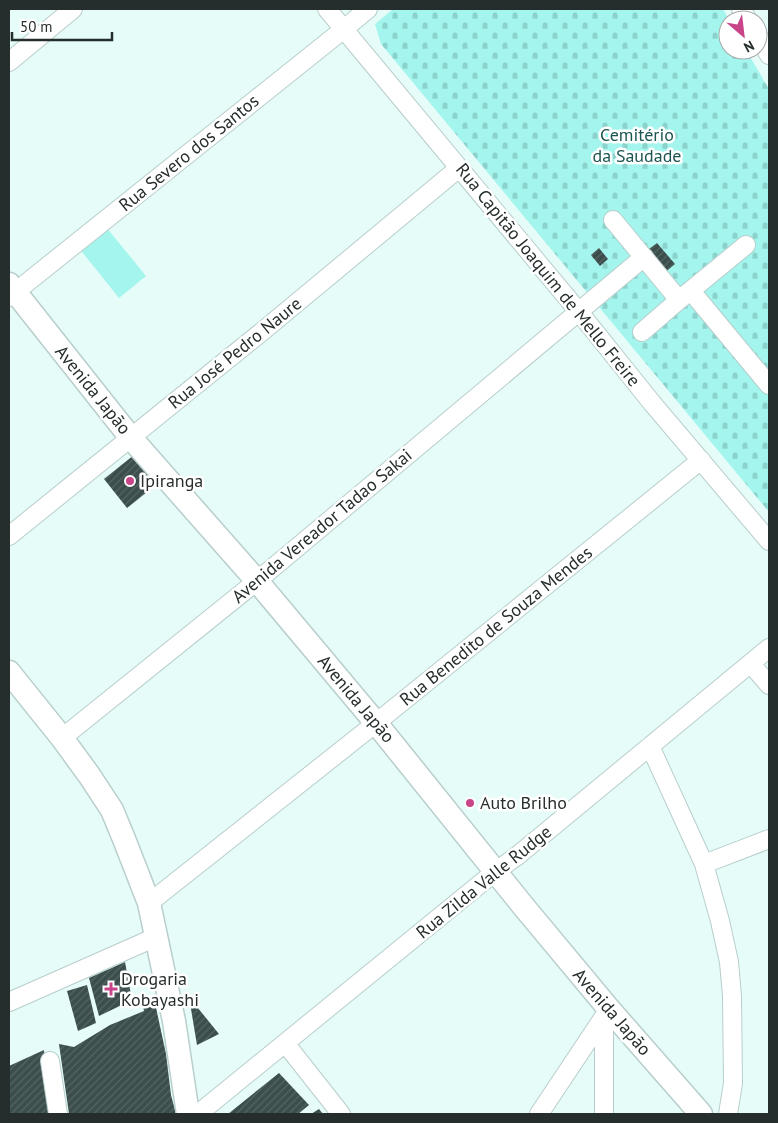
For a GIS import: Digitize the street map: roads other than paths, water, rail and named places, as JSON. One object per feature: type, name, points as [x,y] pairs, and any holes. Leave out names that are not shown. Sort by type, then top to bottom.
[{"type":"main road","name":"Avenida Japão","points":[[11,291],[131,438],[257,581],[376,723],[496,871],[606,1013],[701,1114]]},
{"type":"main road","points":[[9,673],[62,738],[112,810],[149,903],[174,1021],[188,1114]]},
{"type":"street","points":[[9,62],[73,9]]},
{"type":"street","name":"Rua Capitão Joaquim de Mello Freire","points":[[327,9],[579,312],[652,403],[769,541]]},
{"type":"street","name":"Rua Severo dos Santos","points":[[11,291],[368,9]]},
{"type":"street","name":"Rua José Pedro Naure","points":[[9,536],[459,168]]},
{"type":"street","points":[[613,220],[644,257],[685,295],[769,385]]},
{"type":"street","points":[[642,332],[746,245]]},
{"type":"street","name":"Avenida Vereador Tadao Sakai","points":[[62,738],[257,581],[644,257]]},
{"type":"street","name":"Rua Benedito de Souza Mendes","points":[[149,903],[376,723],[701,460]]},
{"type":"street","name":"Rua Zilda Valle Rudge","points":[[198,1114],[769,648]]},
{"type":"street","points":[[751,664],[769,685]]},
{"type":"street","points":[[650,746],[704,864],[729,962],[732,996],[733,1083],[728,1114]]},
{"type":"street","points":[[704,864],[769,839]]},
{"type":"street","points":[[9,1002],[156,937]]},
{"type":"street","points":[[539,1114],[606,1013]]},
{"type":"street","points":[[604,1114],[606,1013]]},
{"type":"street","points":[[285,1043],[341,1114]]},
{"type":"street","points":[[50,1061],[58,1114]]},
{"type":"place","name":"Ipiranga","points":[[130,481]]},
{"type":"place","name":"Auto Brilho","points":[[470,803]]},
{"type":"place","name":"Drogaria Kobayashi","points":[[111,989]]},
{"type":"park label","name":"Cemitério da Saudade","points":[[637,145]]}]
